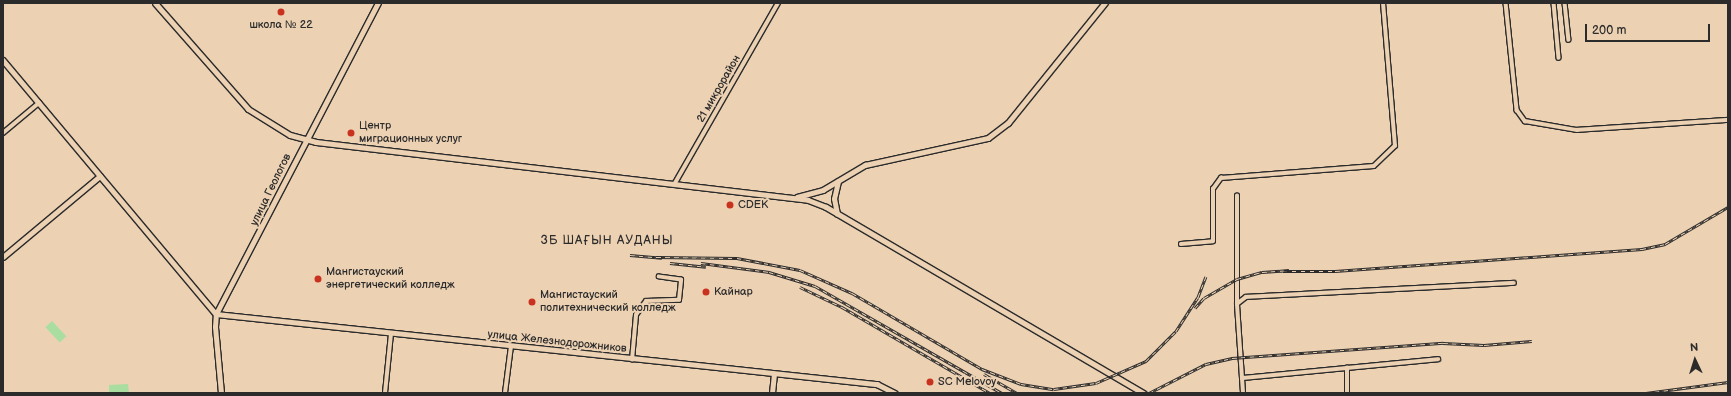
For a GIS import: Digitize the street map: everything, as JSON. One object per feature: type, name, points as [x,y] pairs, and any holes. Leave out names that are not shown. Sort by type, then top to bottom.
[{"type":"main road","points":[[155,3],[248,109],[268,124],[305,140],[797,197],[837,214],[1143,393]]},
{"type":"street","name":"улица Геологов","points":[[221,393],[215,327],[216,314],[305,140],[378,3]]},
{"type":"street","name":"21 микрорайон","points":[[675,183],[778,3]]},
{"type":"street","points":[[797,197],[815,194],[865,165],[977,142],[997,132],[1021,107],[1105,3]]},
{"type":"street","points":[[1181,244],[1213,241],[1213,188],[1221,178],[1374,166],[1395,146],[1383,3]]},
{"type":"street","points":[[1506,3],[1517,110],[1525,122],[1577,130],[1728,120]]},
{"type":"street","points":[[1554,3],[1559,58]]},
{"type":"street","points":[[1564,3],[1569,40]]},
{"type":"street","points":[[3,60],[216,314]]},
{"type":"street","points":[[3,133],[39,103]]},
{"type":"street","points":[[3,257],[100,176]]},
{"type":"street","points":[[837,214],[834,199],[839,180]]},
{"type":"street","points":[[1237,196],[1237,304],[1243,393]]},
{"type":"street","points":[[632,360],[636,315],[646,301],[678,300],[681,280],[659,277]]},
{"type":"street","points":[[1237,304],[1246,297],[1514,283]]},
{"type":"street","name":"улица Железнодорожников","points":[[216,314],[632,360],[877,384],[895,393]]},
{"type":"street","points":[[385,393],[391,334]]},
{"type":"street","points":[[505,393],[511,346]]},
{"type":"street","points":[[1242,378],[1438,359]]},
{"type":"street","points":[[1347,368],[1347,393]]},
{"type":"street","points":[[772,393],[774,374]]},
{"type":"green space","points":[[52,321],[66,336],[60,342],[45,327]]},
{"type":"green space","points":[[128,384],[129,393],[109,393],[109,385]]},
{"type":"railway","points":[[1283,271],[1335,271],[1642,249],[1665,244],[1728,207]]},
{"type":"railway","points":[[630,255],[662,258]]},
{"type":"railway","points":[[656,257],[737,258],[800,270],[852,293],[982,369],[1021,384],[1054,389],[1096,383],[1146,361],[1176,331],[1198,297],[1206,276]]},
{"type":"railway","points":[[670,263],[706,267]]},
{"type":"railway","points":[[701,263],[769,272],[815,286],[1002,393]]},
{"type":"railway","points":[[1195,308],[1204,298],[1237,279],[1262,272],[1289,270]]},
{"type":"railway","points":[[800,287],[842,307],[990,393]]},
{"type":"railway","points":[[1149,393],[1206,364],[1232,358],[1443,343],[1484,345],[1532,341]]},
{"type":"railway","points":[[984,374],[1017,393]]},
{"type":"railway","points":[[1646,393],[1728,382]]},
{"type":"place","name":"школа № 22","points":[[281,12]]},
{"type":"place","name":"Центр миграционных услуг","points":[[351,133]]},
{"type":"place","name":"CDEK","points":[[730,205]]},
{"type":"place","name":"Мангистауский энергетический колледж","points":[[318,279]]},
{"type":"place","name":"Кайнар","points":[[706,292]]},
{"type":"place","name":"Мангистауский политехнический колледж","points":[[532,302]]},
{"type":"place","name":"SC Melovoy","points":[[930,382]]},
{"type":"district","name":"3Б ШАҒЫН АУДАНЫ","points":[[607,241]]}]
